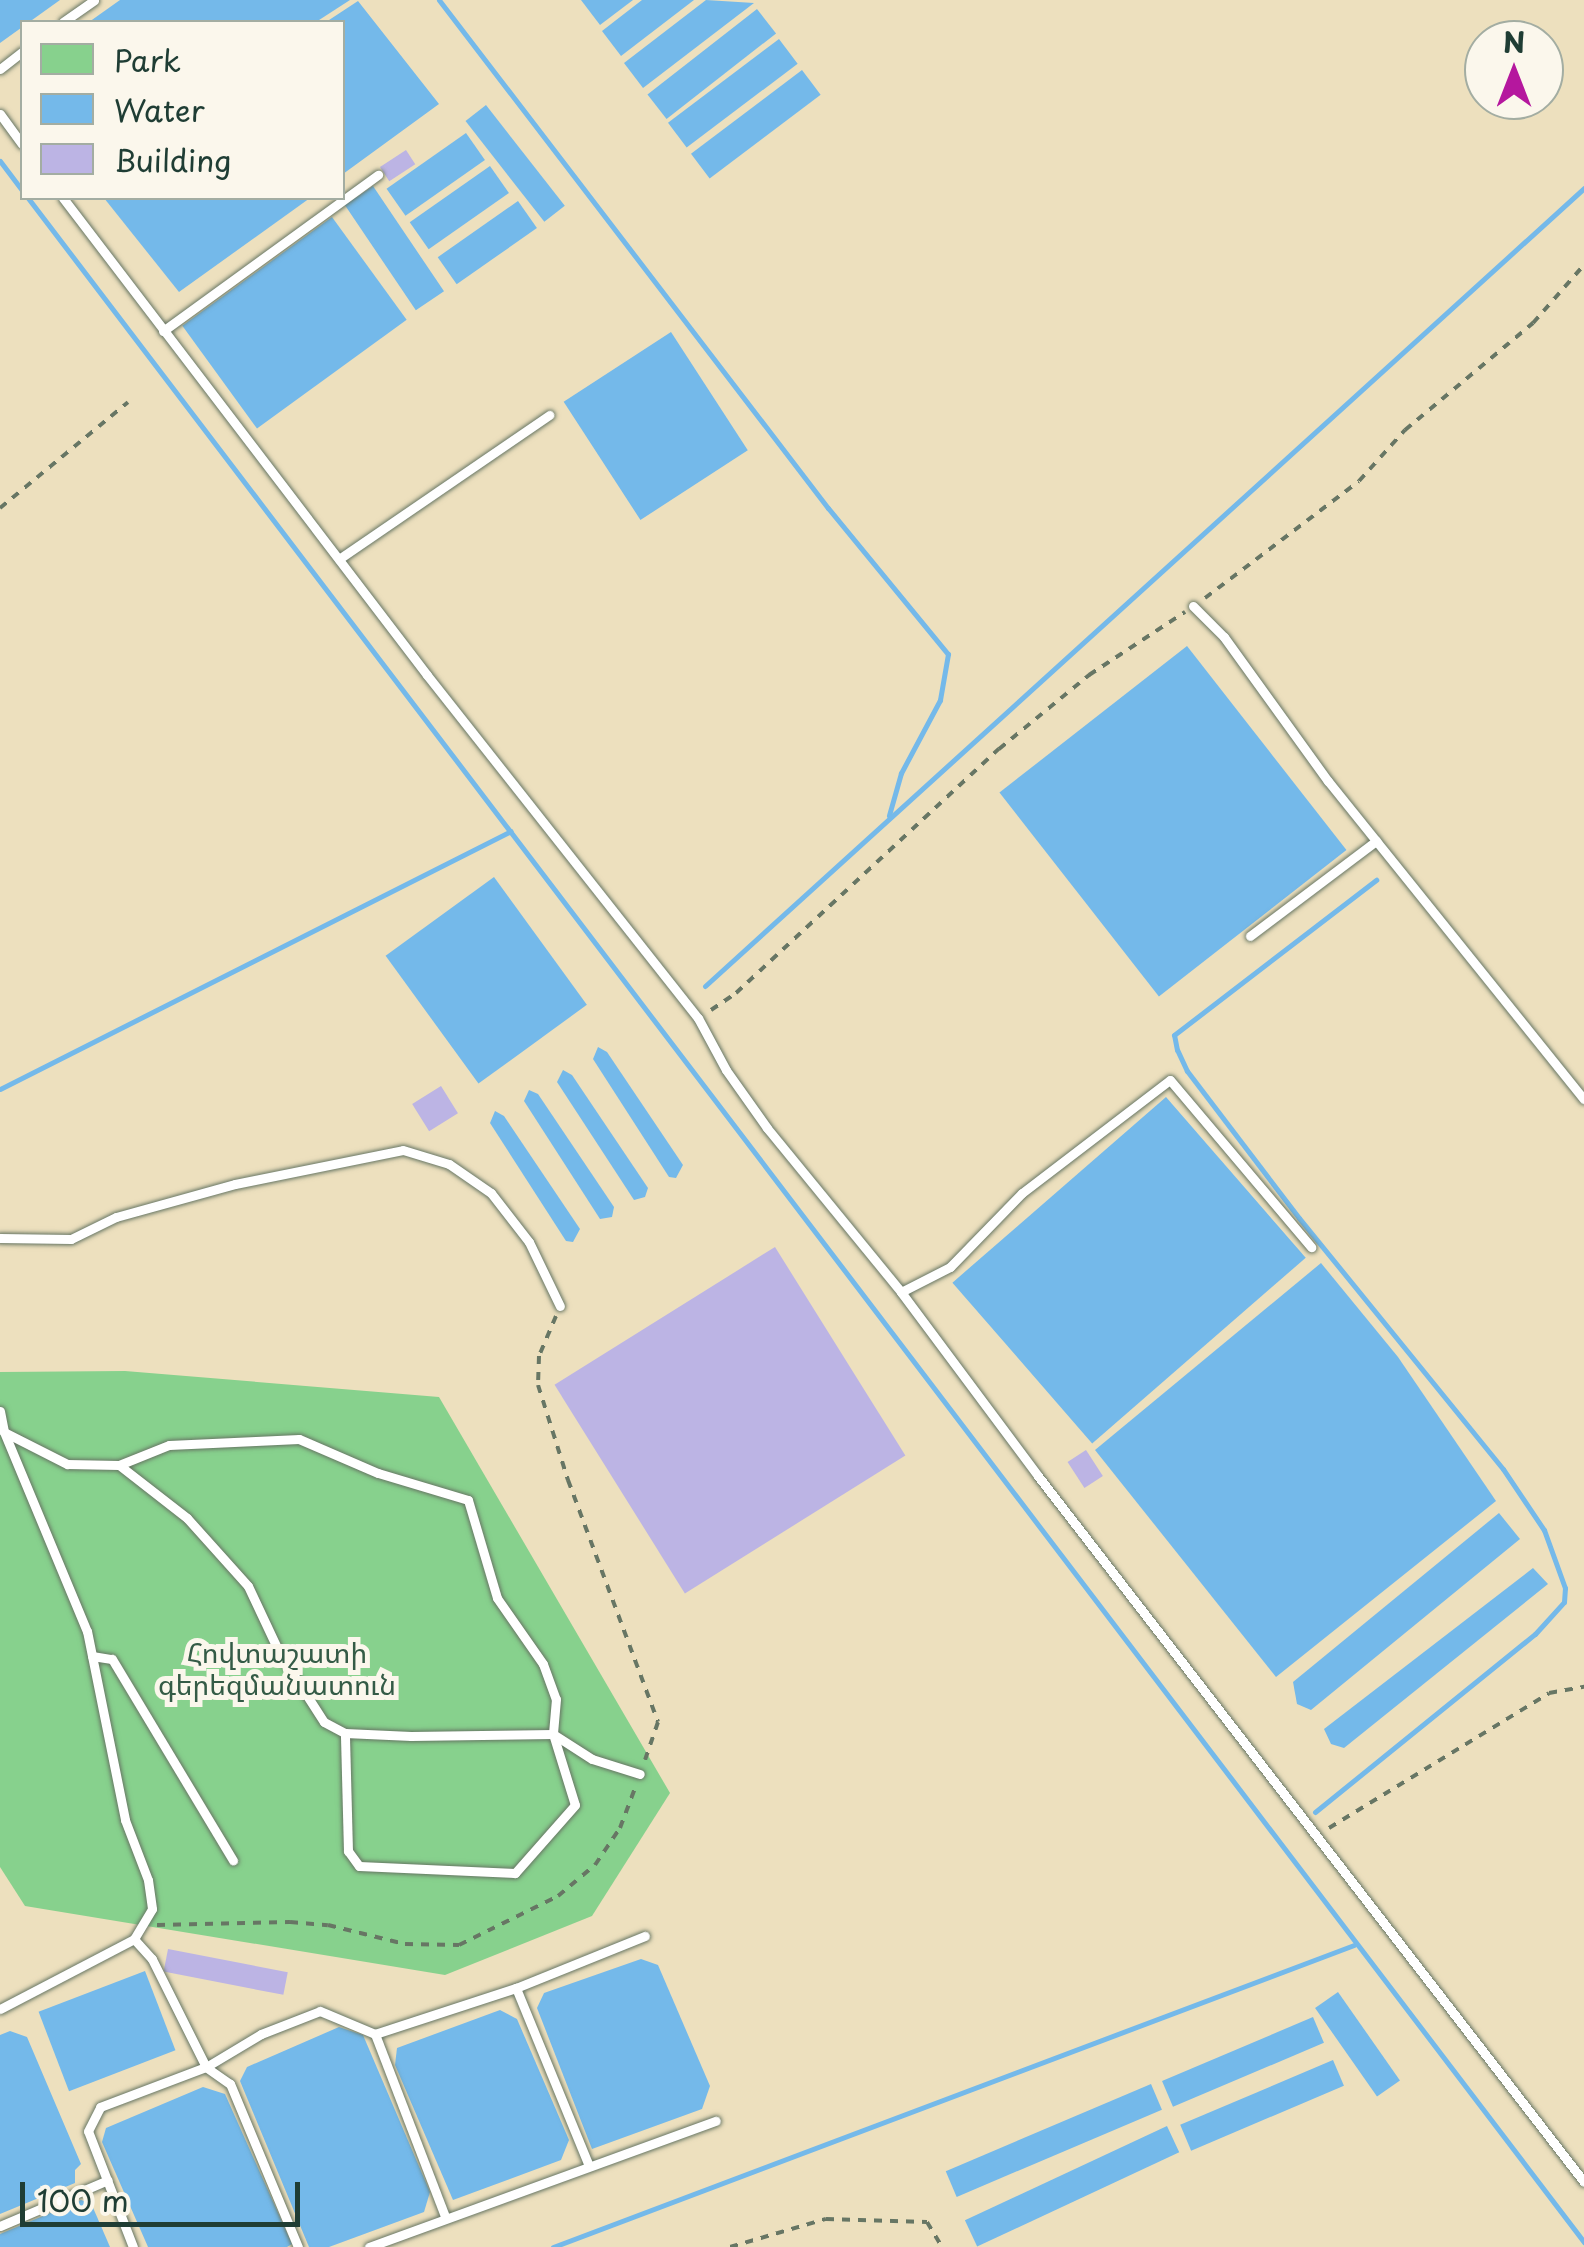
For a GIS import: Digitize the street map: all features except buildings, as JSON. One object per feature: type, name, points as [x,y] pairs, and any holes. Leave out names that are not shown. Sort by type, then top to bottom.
[{"type":"lane","points":[[66,20],[94,0]]},
{"type":"lane","points":[[0,69],[20,54]]},
{"type":"lane","points":[[0,114],[20,141]]},
{"type":"lane","points":[[345,199],[378,175]]},
{"type":"lane","points":[[65,200],[698,1018],[726,1070],[767,1128],[901,1292],[1584,2182]]},
{"type":"lane","points":[[163,331],[344,200]]},
{"type":"lane","points":[[339,559],[548,415]]},
{"type":"lane","points":[[1193,606],[1224,637],[1376,841],[1584,1099]]},
{"type":"lane","points":[[1250,936],[1376,841]]},
{"type":"lane","points":[[901,1292],[950,1268],[1022,1193],[1170,1080],[1311,1246]]},
{"type":"lane","points":[[0,1238],[71,1239],[116,1217],[235,1184],[403,1150],[449,1164],[491,1193],[529,1242],[560,1306]]},
{"type":"lane","points":[[0,1410],[4,1432],[87,1631],[125,1820],[148,1880],[152,1909],[134,1939],[0,2008]]},
{"type":"lane","points":[[4,1432],[67,1464],[119,1464],[169,1445],[300,1439],[378,1473],[468,1500],[483,1540],[496,1598],[543,1664],[556,1699],[554,1734],[575,1805],[515,1873],[359,1866],[348,1851],[345,1733]]},
{"type":"lane","points":[[119,1464],[187,1518],[248,1586],[279,1652],[324,1722],[345,1733],[554,1734],[592,1759],[640,1774]]},
{"type":"lane","points":[[92,1656],[112,1659],[232,1860]]},
{"type":"lane","points":[[132,2247],[88,2132],[100,2108],[206,2068],[260,2034],[320,2011],[375,2034],[516,1988],[645,1936]]},
{"type":"lane","points":[[134,1939],[152,1960],[206,2068],[230,2084],[298,2247]]},
{"type":"lane","points":[[516,1988],[589,2166]]},
{"type":"lane","points":[[375,2034],[445,2216]]},
{"type":"lane","points":[[368,2247],[716,2120]]},
{"type":"lane","points":[[0,2226],[108,2180]]},
{"type":"path","points":[[698,1018],[736,993],[999,749],[1089,676],[1193,606],[1359,481],[1405,430],[1533,323],[1584,265]]},
{"type":"path","points":[[0,508],[128,402]]},
{"type":"path","points":[[1317,1836],[1549,1693],[1584,1687]]},
{"type":"path","points":[[730,2247],[826,2219],[927,2222],[942,2247]]},
{"type":"green space","name":"Հովտաշատի գերեզմանատուն","points":[[125,1371],[439,1397],[670,1793],[592,1916],[445,1975],[25,1906],[0,1867],[0,1372]]},
{"type":"water","points":[[0,0],[60,0],[32,20],[20,20],[20,29],[0,43]]},
{"type":"water","points":[[120,0],[350,0],[319,20],[92,20]]},
{"type":"water","points":[[581,0],[633,0],[600,25]]},
{"type":"water","points":[[642,0],[694,0],[621,56],[602,31]]},
{"type":"water","points":[[706,0],[754,3],[643,88],[624,63]]},
{"type":"water","points":[[358,1],[439,104],[345,173],[345,20],[329,20]]},
{"type":"water","points":[[757,9],[776,33],[667,119],[647,95]]},
{"type":"water","points":[[779,39],[798,64],[687,147],[668,123]]},
{"type":"water","points":[[802,70],[821,95],[710,178],[691,154]]},
{"type":"water","points":[[486,105],[565,206],[544,222],[466,121]]},
{"type":"water","points":[[466,133],[485,160],[405,216],[387,189]]},
{"type":"water","points":[[490,166],[509,193],[429,249],[410,222]]},
{"type":"water","points":[[373,186],[444,291],[416,310],[345,205]]},
{"type":"water","points":[[106,200],[307,200],[179,292]]},
{"type":"water","points":[[518,201],[537,228],[457,284],[438,257]]},
{"type":"water","points":[[332,217],[407,320],[257,428],[182,326]]},
{"type":"water","points":[[671,332],[748,450],[640,520],[564,402]]},
{"type":"water","points":[[1187,646],[1346,850],[1159,997],[999,793]]},
{"type":"water","points":[[494,877],[587,1005],[478,1084],[386,956]]},
{"type":"water","points":[[598,1047],[607,1052],[683,1165],[676,1178],[669,1177],[593,1059]]},
{"type":"water","points":[[563,1070],[572,1075],[648,1188],[645,1197],[634,1200],[557,1082]]},
{"type":"water","points":[[529,1090],[538,1094],[614,1207],[612,1217],[600,1219],[524,1101]]},
{"type":"water","points":[[1166,1097],[1306,1258],[1092,1443],[952,1283]]},
{"type":"water","points":[[495,1111],[504,1116],[580,1229],[573,1242],[566,1241],[490,1123]]},
{"type":"water","points":[[1321,1263],[1398,1357],[1496,1501],[1276,1677],[1095,1450]]},
{"type":"water","points":[[1499,1513],[1520,1539],[1311,1710],[1297,1704],[1293,1682]]},
{"type":"water","points":[[1533,1568],[1548,1584],[1344,1748],[1331,1744],[1324,1729]]},
{"type":"water","points":[[641,1959],[658,1965],[710,2086],[702,2109],[592,2149],[537,2008],[544,1993]]},
{"type":"water","points":[[145,1971],[175,2050],[69,2091],[39,2012]]},
{"type":"water","points":[[1338,1992],[1400,2080],[1377,2097],[1315,2008]]},
{"type":"water","points":[[500,2010],[517,2019],[569,2140],[561,2160],[453,2200],[395,2065],[397,2048]]},
{"type":"water","points":[[1313,2017],[1324,2043],[1173,2107],[1162,2081]]},
{"type":"water","points":[[339,2027],[363,2035],[430,2192],[424,2212],[329,2247],[309,2247],[240,2081],[247,2067]]},
{"type":"water","points":[[10,2031],[27,2037],[81,2164],[75,2170],[75,2183],[0,2214],[0,2035]]},
{"type":"water","points":[[1333,2060],[1344,2086],[1191,2151],[1180,2125]]},
{"type":"water","points":[[1151,2084],[1162,2110],[957,2197],[946,2171]]},
{"type":"water","points":[[203,2087],[225,2094],[292,2244],[287,2247],[148,2247],[102,2142],[106,2128]]},
{"type":"water","points":[[1167,2126],[1179,2152],[977,2247],[965,2220]]},
{"type":"water","points":[[81,2200],[91,2203],[110,2247],[0,2247],[0,2234]]},
{"type":"waterway","points":[[439,0],[828,508],[948,654],[940,700],[901,773],[889,815]]},
{"type":"waterway","points":[[0,161],[20,187]]},
{"type":"waterway","points":[[705,986],[1584,188]]},
{"type":"waterway","points":[[30,200],[1584,2242]]},
{"type":"waterway","points":[[0,1089],[511,831]]},
{"type":"waterway","points":[[1315,1812],[1535,1634],[1564,1602],[1565,1588],[1544,1530],[1503,1469],[1299,1218],[1187,1071],[1177,1050],[1174,1035],[1376,880]]},
{"type":"waterway","points":[[553,2247],[1354,1945]]}]
